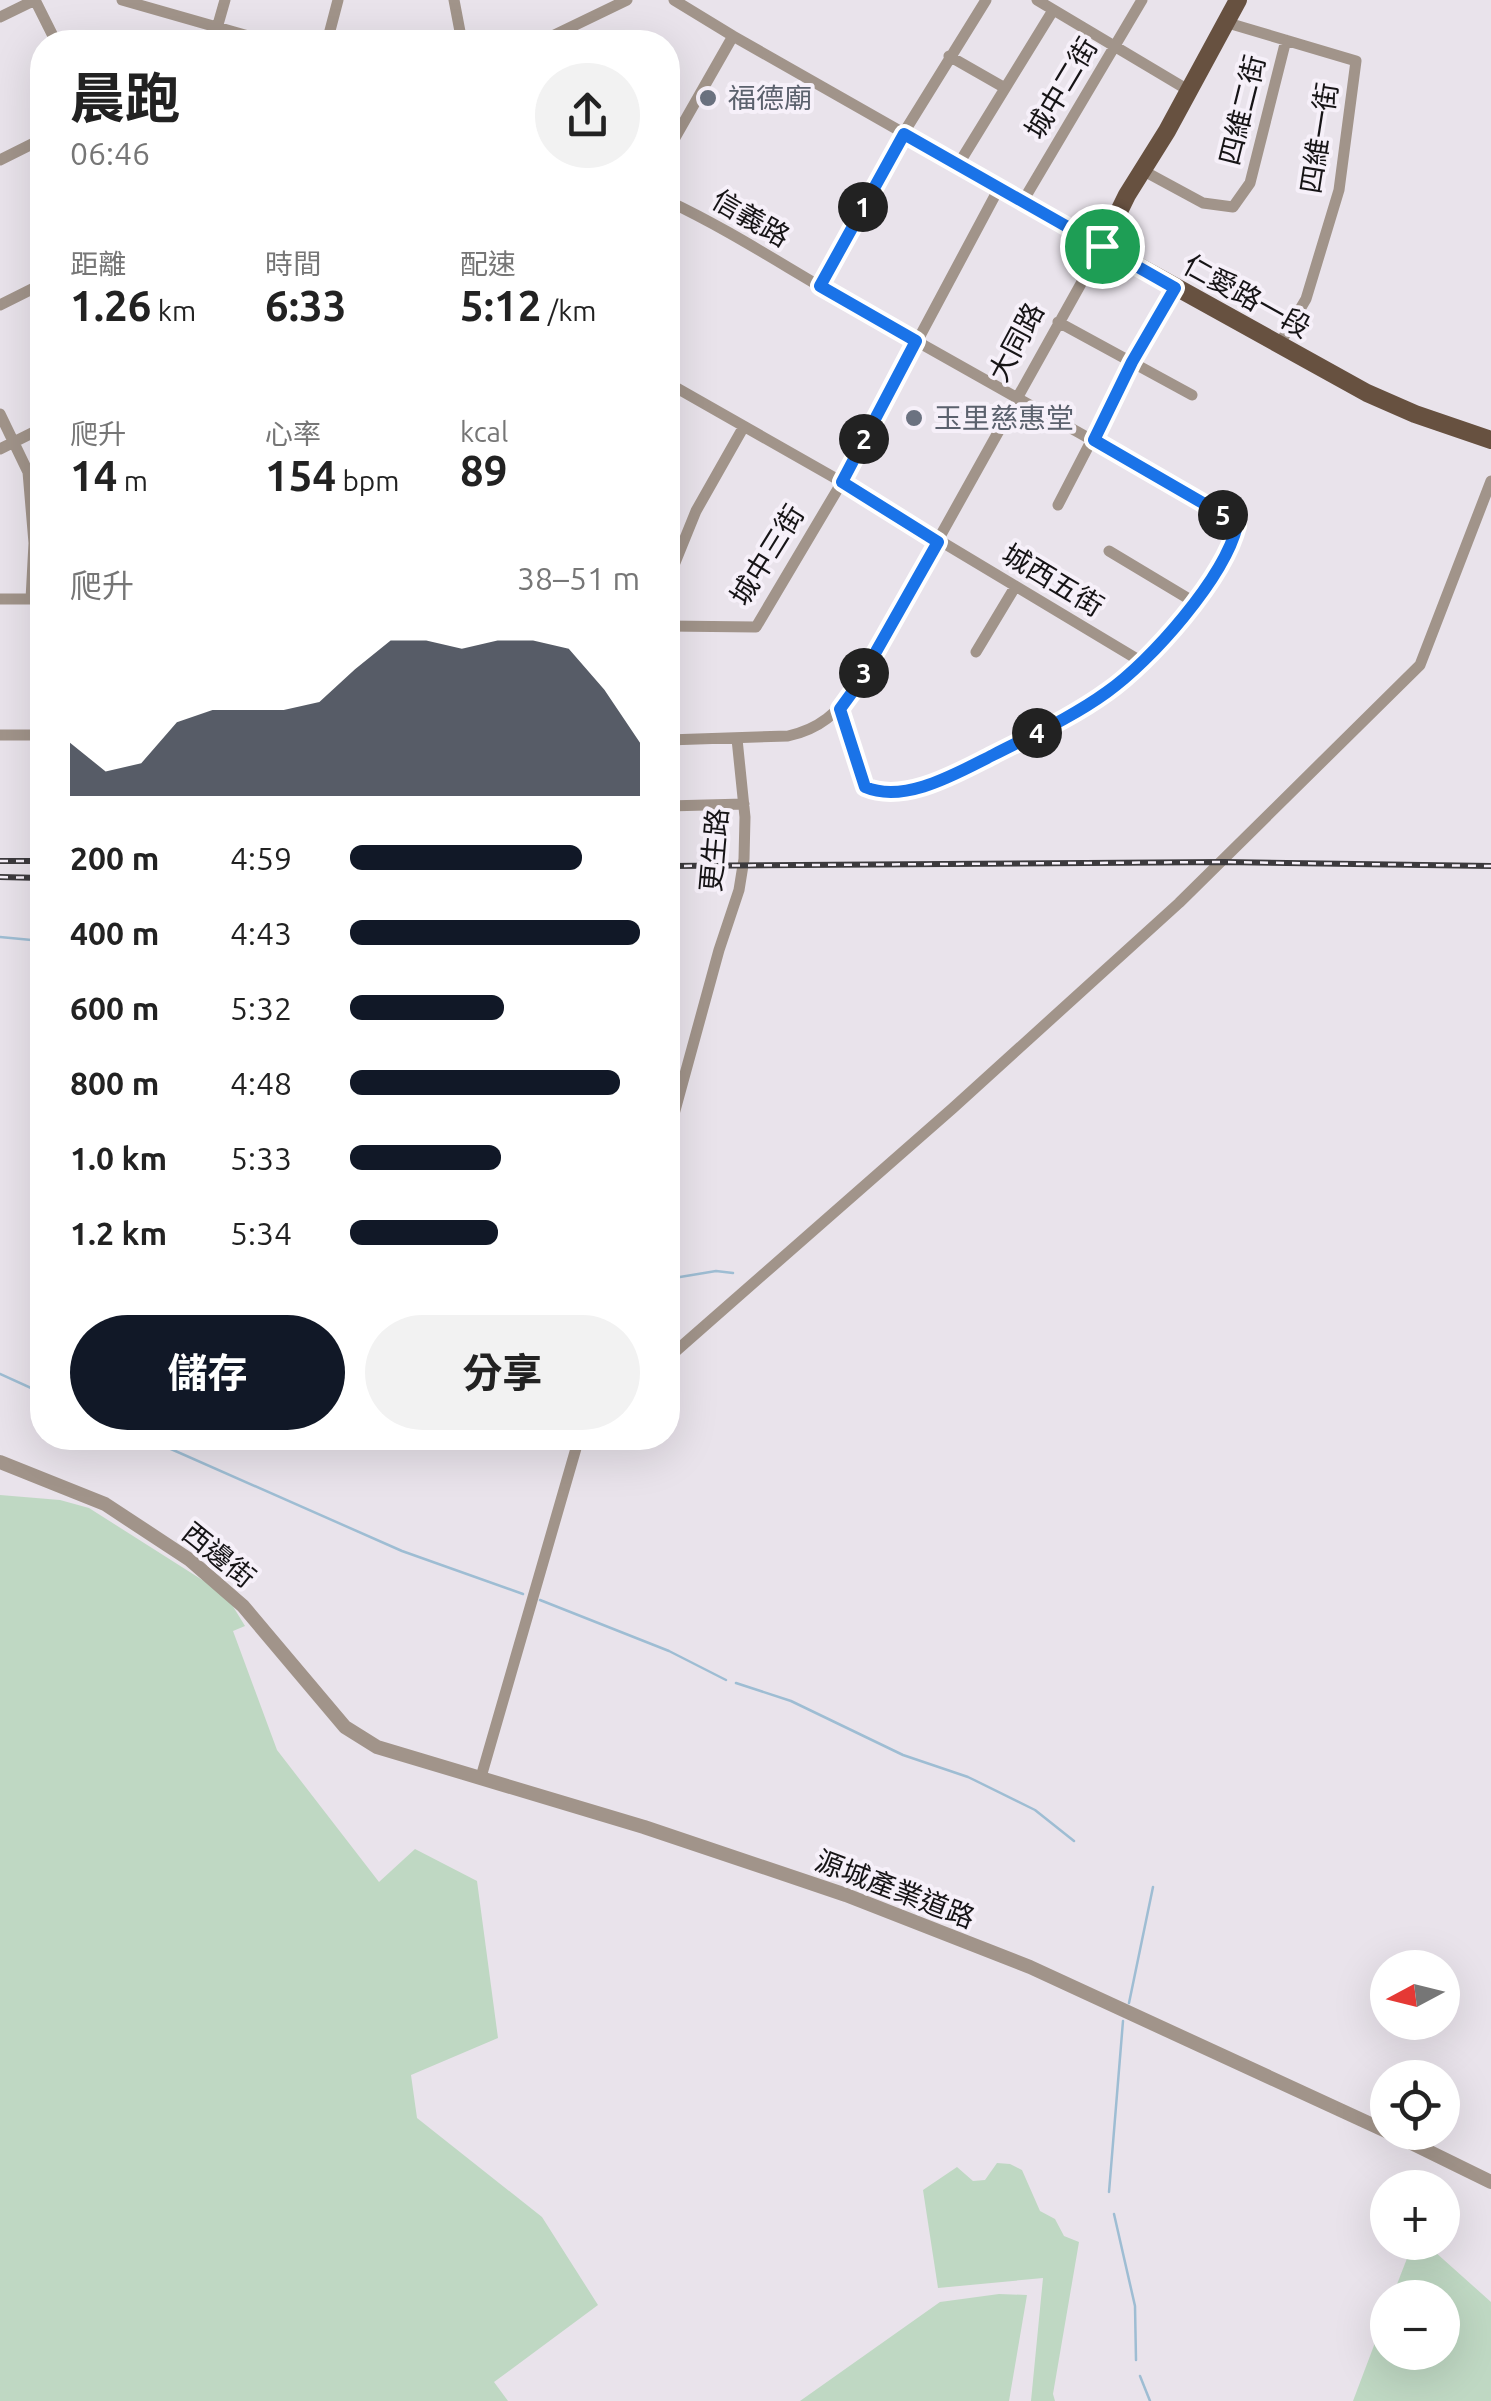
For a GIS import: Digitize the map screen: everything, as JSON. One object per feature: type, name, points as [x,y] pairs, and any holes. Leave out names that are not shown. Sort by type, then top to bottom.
[{"type":"main road","name":"大同路","points":[[1102,246],[1238,0]]},
{"type":"main road","name":"仁愛路一段","points":[[1102,246],[1279,345],[1415,414],[1491,440]]},
{"type":"street","points":[[0,17],[35,0],[50,30]]},
{"type":"street","points":[[122,0],[221,30]]},
{"type":"street","points":[[217,28],[225,0]]},
{"type":"street","points":[[330,30],[338,0]]},
{"type":"street","points":[[454,0],[460,30]]},
{"type":"street","points":[[565,30],[627,0]]},
{"type":"street","name":"仁愛路一段","points":[[674,0],[1102,246]]},
{"type":"street","points":[[820,286],[949,56],[986,0]]},
{"type":"street","points":[[1037,0],[1188,90]]},
{"type":"street","name":"城中二街","points":[[1022,201],[1142,0]]},
{"type":"street","points":[[958,165],[1052,12]]},
{"type":"street","name":"四維一街","points":[[1228,23],[1356,61],[1339,190],[1306,299],[1279,345]]},
{"type":"street","points":[[680,129],[732,36]]},
{"type":"street","name":"四維二街","points":[[1142,170],[1203,203],[1234,207],[1250,183],[1286,40]]},
{"type":"street","points":[[949,56],[1004,88]]},
{"type":"street","points":[[0,160],[30,145]]},
{"type":"street","name":"城中三街","points":[[680,626],[756,627],[842,482],[1000,188]]},
{"type":"street","name":"信義路","points":[[680,207],[1094,440],[1237,526],[1231,549],[1194,602]]},
{"type":"street","name":"大同路","points":[[680,740],[788,736],[806,732],[840,709],[856,687],[1102,246]]},
{"type":"street","points":[[1058,505],[1175,288]]},
{"type":"street","points":[[0,305],[30,290]]},
{"type":"street","points":[[1058,322],[1192,395]]},
{"type":"street","name":"城西五街","points":[[680,394],[842,482],[1142,662]]},
{"type":"street","points":[[0,414],[28,472],[30,496]]},
{"type":"street","points":[[680,550],[696,511],[743,428]]},
{"type":"street","points":[[0,449],[30,434]]},
{"type":"street","points":[[680,1348],[954,1108],[1264,821],[1420,665],[1491,481]]},
{"type":"street","points":[[840,709],[865,787],[882,794],[956,775],[1077,712],[1142,662],[1194,602],[1109,551]]},
{"type":"street","points":[[976,652],[1015,588]]},
{"type":"street","points":[[0,599],[30,599]]},
{"type":"street","points":[[0,735],[30,736]]},
{"type":"street","name":"更生路","points":[[680,1092],[739,890],[744,859],[744,804],[737,739]]},
{"type":"street","points":[[680,806],[744,804]]},
{"type":"street","points":[[481,1777],[575,1450]]},
{"type":"street","name":"西邊街","points":[[0,1462],[105,1504],[213,1578],[244,1606],[345,1728],[366,1740]]},
{"type":"street","name":"源城產業道路","points":[[366,1740],[754,1864],[952,1936],[1030,1967],[1370,2124]]},
{"type":"street","name":"源城產業道路","points":[[1425,2150],[1491,2182]]},
{"type":"green space","points":[[0,1495],[60,1500],[89,1508],[226,1595],[245,1626],[233,1631],[277,1750],[379,1882],[415,1849],[477,1881],[498,2038],[411,2075],[417,2118],[542,2217],[598,2305],[494,2382],[508,2401],[0,2401]]},
{"type":"green space","points":[[997,2163],[1022,2170],[1040,2211],[1055,2219],[1064,2236],[1079,2242],[1053,2394],[1055,2401],[1031,2401],[1043,2278],[938,2288],[923,2190],[957,2167],[973,2181],[985,2180]]},
{"type":"green space","points":[[1406,2260],[1444,2260],[1491,2302],[1491,2401],[1353,2401],[1370,2356],[1370,2370],[1460,2370],[1460,2280],[1399,2280]]},
{"type":"green space","points":[[999,2294],[1027,2295],[1009,2401],[800,2401],[940,2302]]},
{"type":"waterway","points":[[0,937],[30,940]]},
{"type":"waterway","points":[[680,1277],[716,1271],[733,1273]]},
{"type":"waterway","points":[[0,1374],[30,1388]]},
{"type":"waterway","points":[[173,1450],[402,1551],[523,1594]]},
{"type":"waterway","points":[[540,1600],[669,1651],[726,1680]]},
{"type":"waterway","points":[[736,1683],[791,1701],[903,1755],[968,1777],[1035,1810],[1074,1841]]},
{"type":"waterway","points":[[1129,2003],[1153,1887]]},
{"type":"waterway","points":[[1109,2192],[1123,2021]]},
{"type":"waterway","points":[[1114,2214],[1135,2306],[1136,2360]]},
{"type":"waterway","points":[[1140,2376],[1150,2401]]},
{"type":"railway","points":[[0,861],[30,861]]},
{"type":"railway","points":[[680,866],[1224,862],[1491,866]]},
{"type":"railway","points":[[0,877],[30,878]]},
{"type":"place","name":"福德廟","points":[[708,98]]},
{"type":"place","name":"玉里慈惠堂","points":[[914,418]]},
{"type":"route","points":[[904,134],[1102,246],[1175,288],[1132,362],[1094,440],[1237,526],[1231,549],[1196,600],[1142,662],[1077,712],[956,775],[882,794],[865,787],[840,709],[938,542],[842,482],[916,341],[820,286],[904,134]]}]
